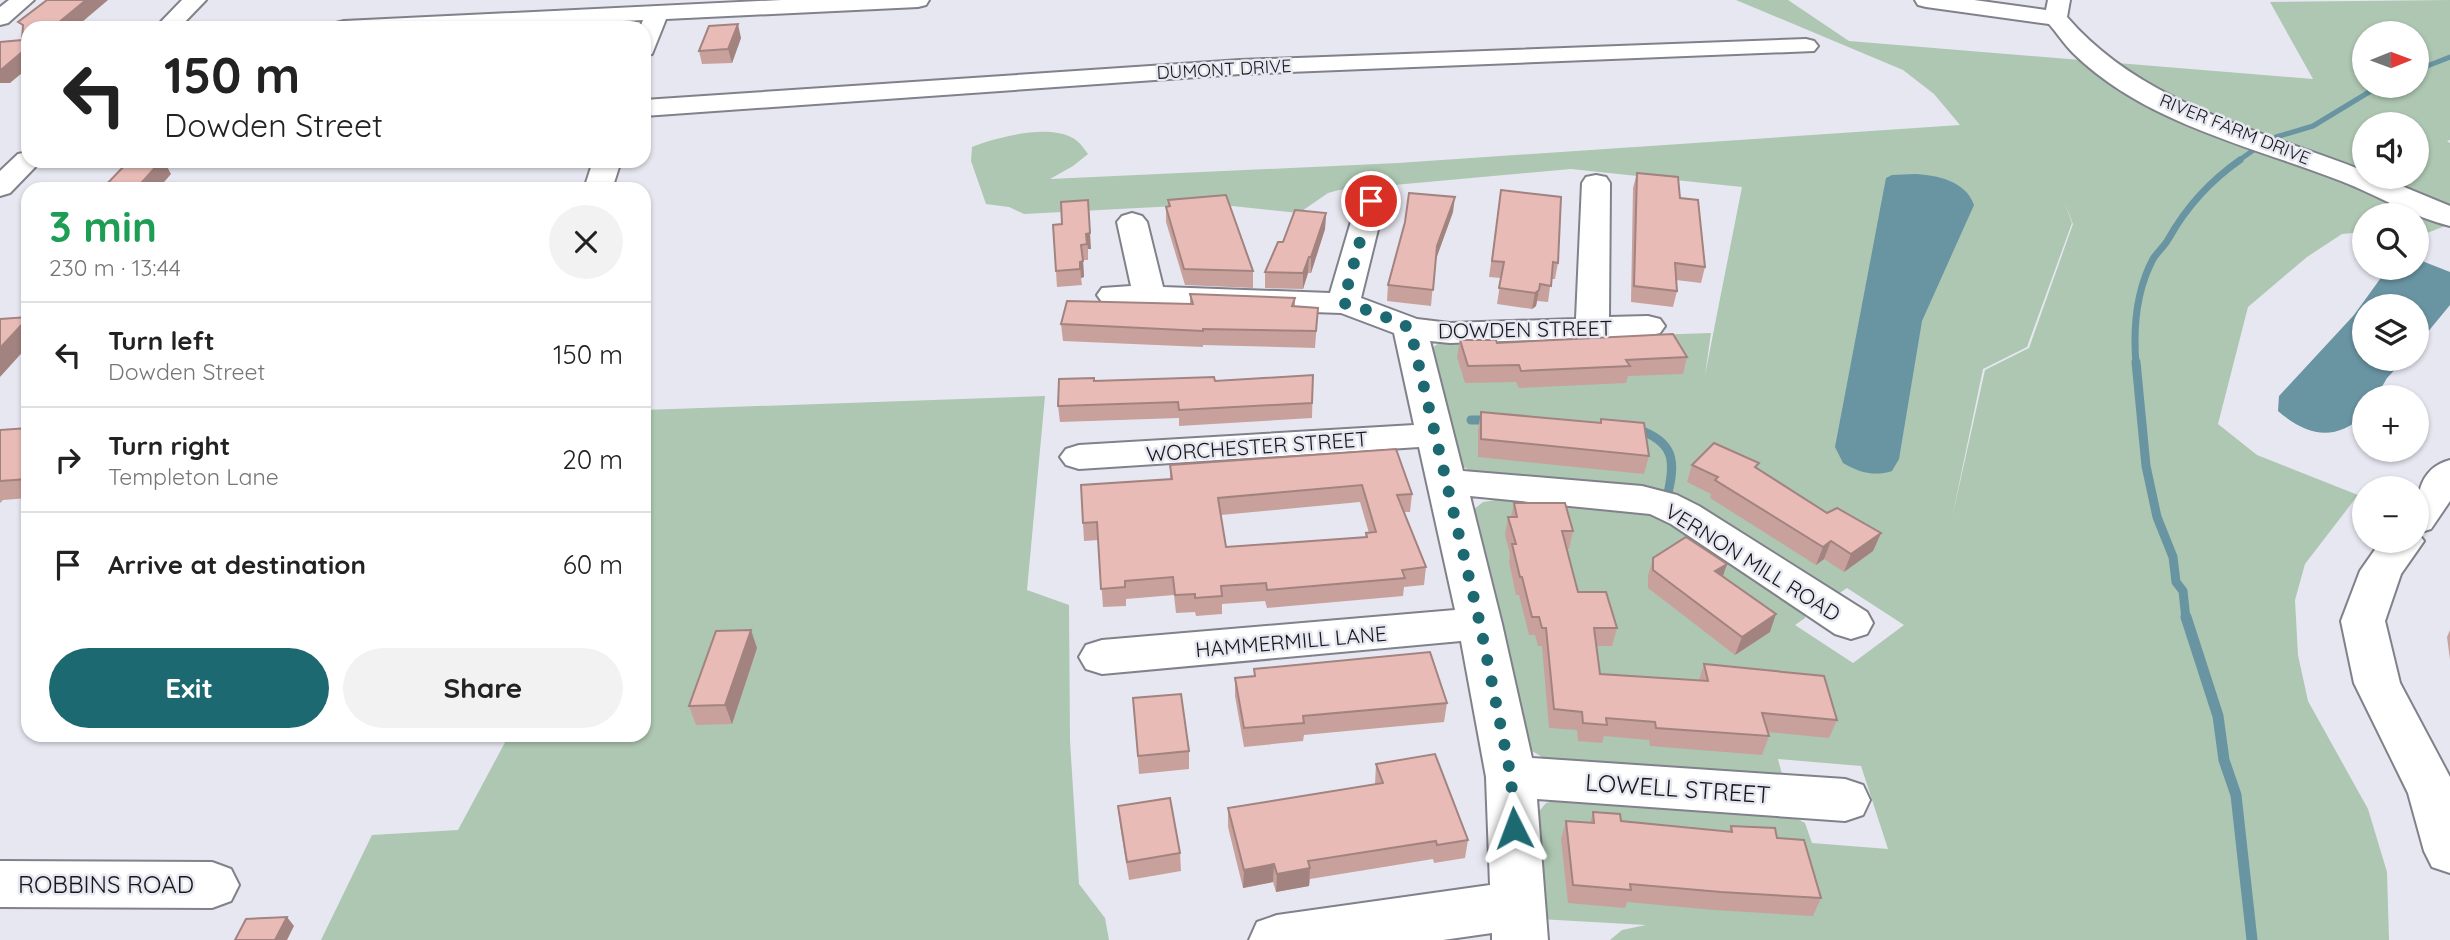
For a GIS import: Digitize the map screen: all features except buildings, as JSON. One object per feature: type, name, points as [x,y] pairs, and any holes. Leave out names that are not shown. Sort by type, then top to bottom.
[{"type":"street","points":[[0,18],[23,0]]},
{"type":"street","points":[[173,21],[195,0]]},
{"type":"street","points":[[500,21],[918,0]]},
{"type":"street","points":[[1926,0],[2058,9]]},
{"type":"street","name":"RIVER FARM DRIVE","points":[[2058,9],[2068,36],[2111,72],[2141,90],[2221,126],[2340,170],[2450,217]]},
{"type":"street","points":[[651,29],[656,14]]},
{"type":"street","name":"DUMONT DRIVE","points":[[651,108],[1240,67],[1806,46]]},
{"type":"street","points":[[0,187],[21,167]]},
{"type":"street","points":[[1592,328],[1596,183]]},
{"type":"street","points":[[1343,303],[1371,201]]},
{"type":"street","points":[[1132,222],[1149,296]]},
{"type":"street","name":"DOWDEN STREET","points":[[1113,295],[1343,303],[1377,313],[1410,328],[1450,333],[1648,326]]},
{"type":"street","points":[[1277,940],[1519,923],[1511,777],[1480,624],[1410,328]]},
{"type":"street","name":"WORCHESTER STREET","points":[[1079,457],[1435,435]]},
{"type":"street","points":[[2429,503],[2450,472]]},
{"type":"street","name":"VERNON MILL ROAD","points":[[1446,482],[1642,499],[1663,504],[1685,514],[1851,624]]},
{"type":"street","points":[[2394,553],[2381,571],[2363,621],[2377,682],[2441,796],[2450,851]]},
{"type":"street","name":"HAMMERMILL LANE","points":[[1102,657],[1480,624]]},
{"type":"street","name":"LOWELL STREET","points":[[1511,777],[1845,800]]},
{"type":"street","name":"ROBBINS ROAD","points":[[0,884],[212,885]]},
{"type":"green space","points":[[1736,0],[1788,0],[1849,41],[2313,79],[2270,2],[2450,0],[2450,140],[2447,141],[2450,143],[2450,224],[2429,232],[2429,203],[2352,203],[2352,233],[2342,234],[2307,257],[2248,307],[2218,424],[2257,455],[2352,493],[2352,503],[2305,564],[2295,600],[2298,655],[2308,701],[2368,809],[2387,872],[2389,940],[1610,940],[1622,930],[1646,925],[1539,919],[1536,815],[1546,803],[1560,799],[1796,818],[1805,823],[1812,843],[1888,849],[1861,766],[1778,759],[1784,782],[1549,761],[1532,751],[1527,744],[1473,510],[1483,502],[1496,500],[1607,507],[1669,521],[1805,613],[1805,618],[1795,625],[1853,663],[1904,625],[1847,588],[1835,596],[1694,508],[1474,473],[1462,466],[1430,349],[1441,342],[1711,333],[1705,375],[1742,187],[1571,169],[1339,190],[1328,193],[1299,213],[1214,204],[1024,214],[1009,207],[986,204],[971,161],[972,147],[996,139],[1040,132],[1067,135],[1078,142],[1088,154],[1050,179],[1398,163],[1960,125],[1934,94],[1903,70]],"holes":[[[2064,201],[2073,224],[2029,348],[1985,370],[1952,518],[1983,369],[2027,347],[2072,223]]]},
{"type":"green space","points":[[1045,396],[1027,590],[1069,605],[1070,741],[1079,884],[1105,918],[1109,940],[321,940],[372,835],[458,830],[505,742],[651,742],[651,410]]},
{"type":"water","points":[[1915,174],[1941,178],[1958,185],[1974,205],[1922,321],[1899,459],[1892,471],[1866,473],[1843,463],[1835,447],[1886,178],[1892,175]]},
{"type":"water","points":[[2429,264],[2450,272],[2450,305],[2429,330],[2429,294],[2369,294],[2379,280],[2429,280]]},
{"type":"water","points":[[2352,317],[2352,371],[2394,371],[2383,385],[2352,385],[2352,424],[2332,432],[2310,430],[2289,419],[2278,411],[2279,396]]},
{"type":"waterway","points":[[2429,65],[2450,57]]},
{"type":"waterway","points":[[2276,137],[2313,126],[2359,98]]},
{"type":"waterway","points":[[2238,161],[2255,149]]},
{"type":"waterway","points":[[2136,364],[2135,337],[2139,297],[2153,259],[2200,195],[2240,160]]},
{"type":"waterway","points":[[2136,362],[2146,466],[2157,517],[2173,557],[2176,582],[2183,591],[2186,619]]},
{"type":"waterway","points":[[1471,420],[1490,420]]},
{"type":"waterway","points":[[1637,429],[1659,440],[1670,454],[1671,473],[1667,497]]},
{"type":"waterway","points":[[2186,617],[2218,716],[2224,760],[2236,795],[2252,940]]},
{"type":"route","points":[[1371,201],[1343,303],[1377,313],[1410,328],[1480,624],[1511,777],[1514,828]]}]
